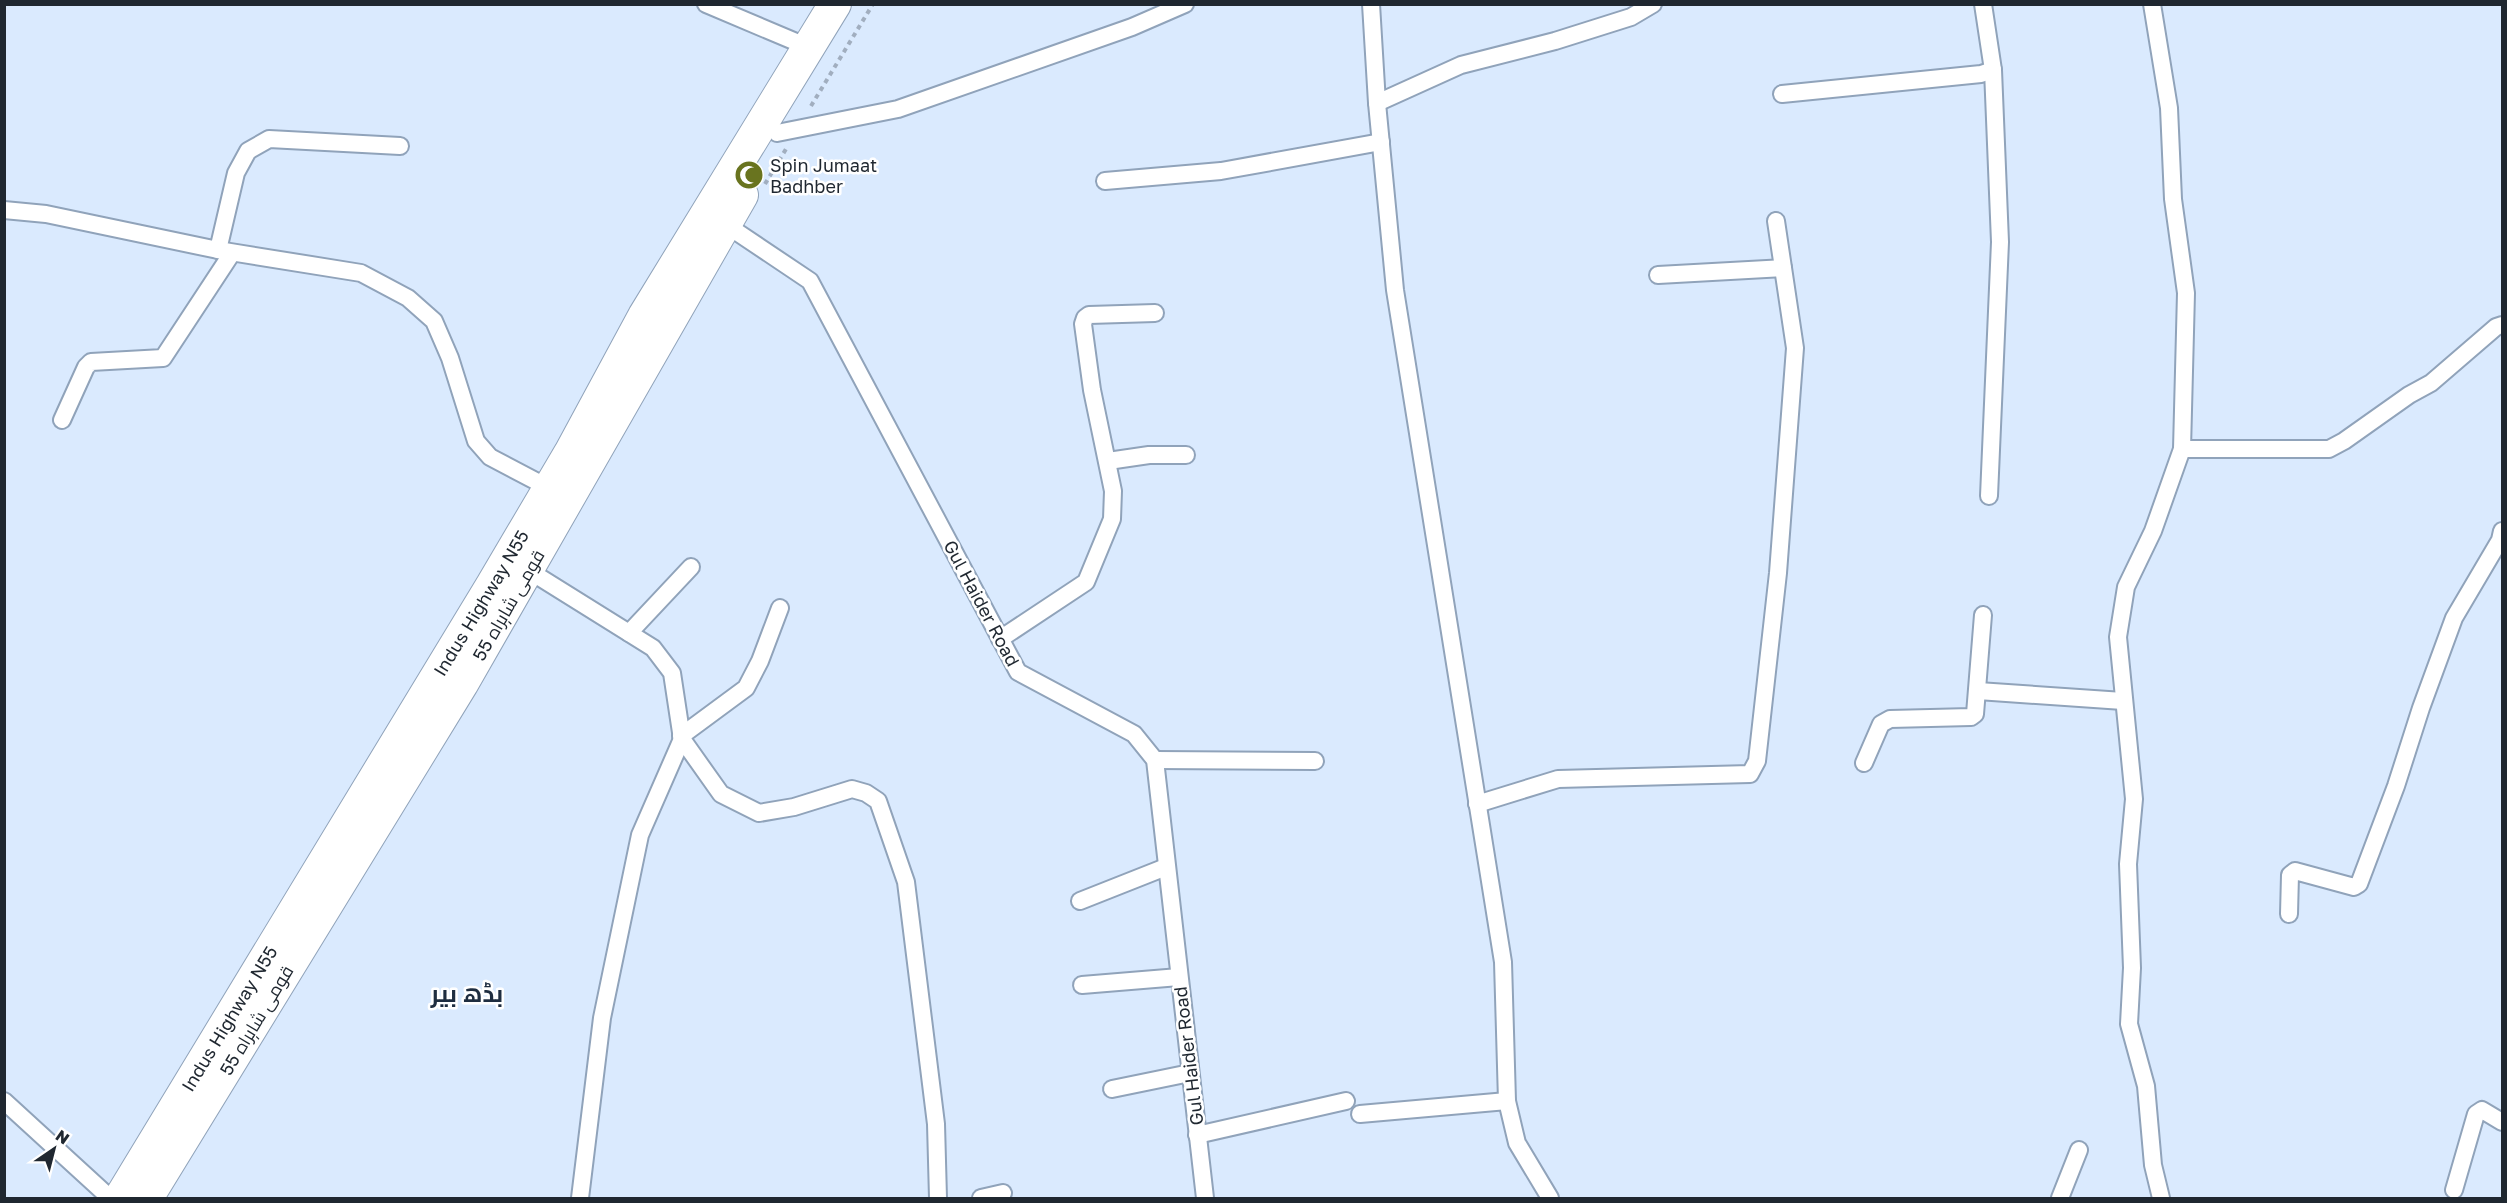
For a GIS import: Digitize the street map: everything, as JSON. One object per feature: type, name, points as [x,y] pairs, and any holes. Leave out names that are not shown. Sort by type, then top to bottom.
[{"type":"highway","name":"Indus Highway N55","points":[[120,1198],[549,488],[644,316],[835,4]]},
{"type":"highway","name":"قومی شاہراہ 55","points":[[147,1198],[462,684],[777,132],[858,4]]},
{"type":"street","points":[[706,4],[808,47]]},
{"type":"street","points":[[777,132],[898,109],[1132,27],[1185,4]]},
{"type":"street","points":[[1371,4],[1377,103],[1395,290],[1503,962],[1507,1101],[1517,1143],[1550,1198]]},
{"type":"street","points":[[1377,103],[1461,64],[1555,41],[1631,17],[1653,4]]},
{"type":"street","points":[[1983,4],[1993,70],[2000,242],[1989,496]]},
{"type":"street","points":[[2152,4],[2169,108],[2174,199],[2186,293],[2182,448],[2153,531],[2126,587],[2118,637],[2134,799],[2128,864],[2132,968],[2129,1024],[2146,1086],[2153,1165],[2161,1198]]},
{"type":"street","points":[[1782,94],[1981,74],[1993,70]]},
{"type":"street","points":[[62,420],[86,367],[91,362],[163,358],[225,251],[236,173],[248,151],[269,139],[400,146]]},
{"type":"street","points":[[1105,181],[1221,171],[1381,142]]},
{"type":"street","points":[[4,210],[46,214],[225,251],[361,273],[408,298],[434,321],[450,358],[476,441],[490,457],[549,488]]},
{"type":"street","points":[[1477,804],[1558,779],[1750,774],[1757,761],[1777,585],[1795,348],[1776,221]]},
{"type":"street","name":"Gul Haider Road","points":[[725,224],[810,282],[1018,672],[1134,734],[1155,760],[1205,1198]]},
{"type":"street","points":[[1658,275],[1783,268]]},
{"type":"street","points":[[1000,639],[1086,582],[1112,519],[1113,491],[1092,390],[1083,324],[1089,315],[1155,313]]},
{"type":"street","points":[[2182,448],[2329,449],[2409,395],[2432,383],[2496,327],[2502,325]]},
{"type":"street","points":[[1108,461],[1149,455],[1186,455]]},
{"type":"street","points":[[2289,914],[2290,875],[2295,871],[2354,887],[2359,884],[2396,786],[2421,708],[2454,618],[2500,540],[2502,531]]},
{"type":"street","points":[[629,633],[692,567]]},
{"type":"street","points":[[528,570],[653,648],[672,673],[682,738],[721,794],[759,813],[794,807],[852,789],[866,793],[878,801],[906,882],[936,1124],[938,1198]]},
{"type":"street","points":[[580,1198],[602,1018],[640,835],[682,738],[746,688],[760,661],[780,608]]},
{"type":"street","points":[[1864,763],[1881,724],[1890,719],[1971,717],[1975,714],[1983,615]]},
{"type":"street","points":[[1978,691],[2123,701]]},
{"type":"street","points":[[1155,760],[1315,761]]},
{"type":"street","points":[[1080,901],[1166,867]]},
{"type":"street","points":[[1082,985],[1179,977]]},
{"type":"street","points":[[1112,1089],[1190,1073]]},
{"type":"street","points":[[4,1101],[110,1198]]},
{"type":"street","points":[[1197,1135],[1346,1101]]},
{"type":"street","points":[[1360,1114],[1507,1101]]},
{"type":"street","points":[[2454,1190],[2476,1114],[2482,1110],[2502,1122]]},
{"type":"street","points":[[2060,1198],[2079,1150]]},
{"type":"street","points":[[981,1198],[1003,1193]]},
{"type":"place","name":"Spin Jumaat Badhber","points":[[749,175]]},
{"type":"district","name":"بڈھ بیر","points":[[467,992]]}]
